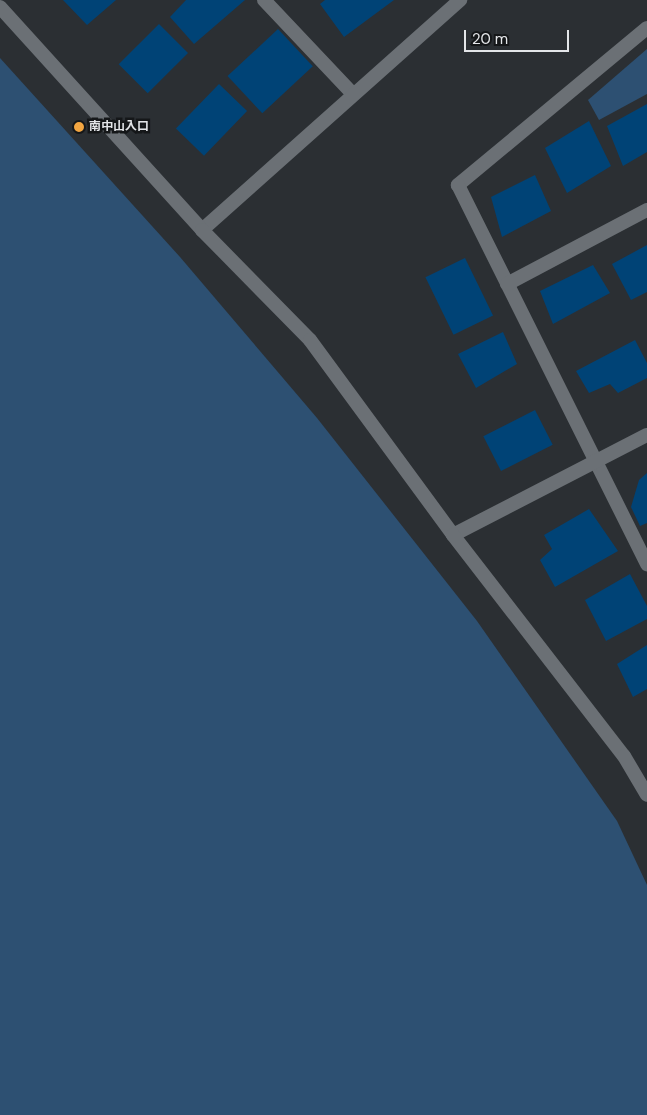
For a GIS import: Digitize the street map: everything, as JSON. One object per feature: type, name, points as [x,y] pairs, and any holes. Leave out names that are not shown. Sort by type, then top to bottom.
[{"type":"street","points":[[264,0],[353,94]]},
{"type":"street","points":[[202,230],[460,0]]},
{"type":"street","points":[[0,7],[202,230],[310,340],[453,535],[624,756],[647,795]]},
{"type":"street","points":[[647,28],[458,185],[647,564]]},
{"type":"street","points":[[507,284],[647,210]]},
{"type":"street","points":[[453,535],[647,435]]},
{"type":"shaded area","points":[[647,49],[647,94],[599,120],[588,100]]},
{"type":"shaded area","points":[[0,58],[180,257],[317,418],[477,621],[617,821],[647,885],[647,1115],[0,1115]]},
{"type":"building","points":[[63,0],[116,0],[87,25]]},
{"type":"building","points":[[186,0],[245,0],[194,44],[170,17]]},
{"type":"building","points":[[325,0],[394,0],[344,37],[320,4]]},
{"type":"building","points":[[159,24],[188,53],[148,93],[119,64]]},
{"type":"building","points":[[278,29],[313,66],[262,113],[228,76]]},
{"type":"building","points":[[219,84],[247,111],[204,156],[176,129]]},
{"type":"building","points":[[647,104],[647,152],[623,166],[607,126]]},
{"type":"building","points":[[589,121],[611,166],[567,193],[545,148]]},
{"type":"building","points":[[535,175],[551,211],[502,237],[491,197]]},
{"type":"building","points":[[647,245],[647,292],[631,300],[612,264]]},
{"type":"building","points":[[465,258],[493,316],[454,335],[425,277]]},
{"type":"building","points":[[593,265],[610,293],[553,324],[540,291]]},
{"type":"building","points":[[503,332],[517,364],[476,388],[458,354]]},
{"type":"building","points":[[635,340],[647,363],[647,378],[618,393],[610,384],[589,393],[576,371]]},
{"type":"building","points":[[535,410],[553,445],[501,471],[483,436]]},
{"type":"building","points":[[647,473],[647,523],[640,526],[631,507],[639,480]]},
{"type":"building","points":[[589,509],[618,551],[555,587],[540,560],[552,549],[544,535]]},
{"type":"building","points":[[630,574],[647,606],[647,619],[606,641],[585,600]]},
{"type":"building","points":[[647,645],[647,689],[633,697],[617,664]]},
{"type":"place","name":"南中山入口","points":[[79,127]]}]
